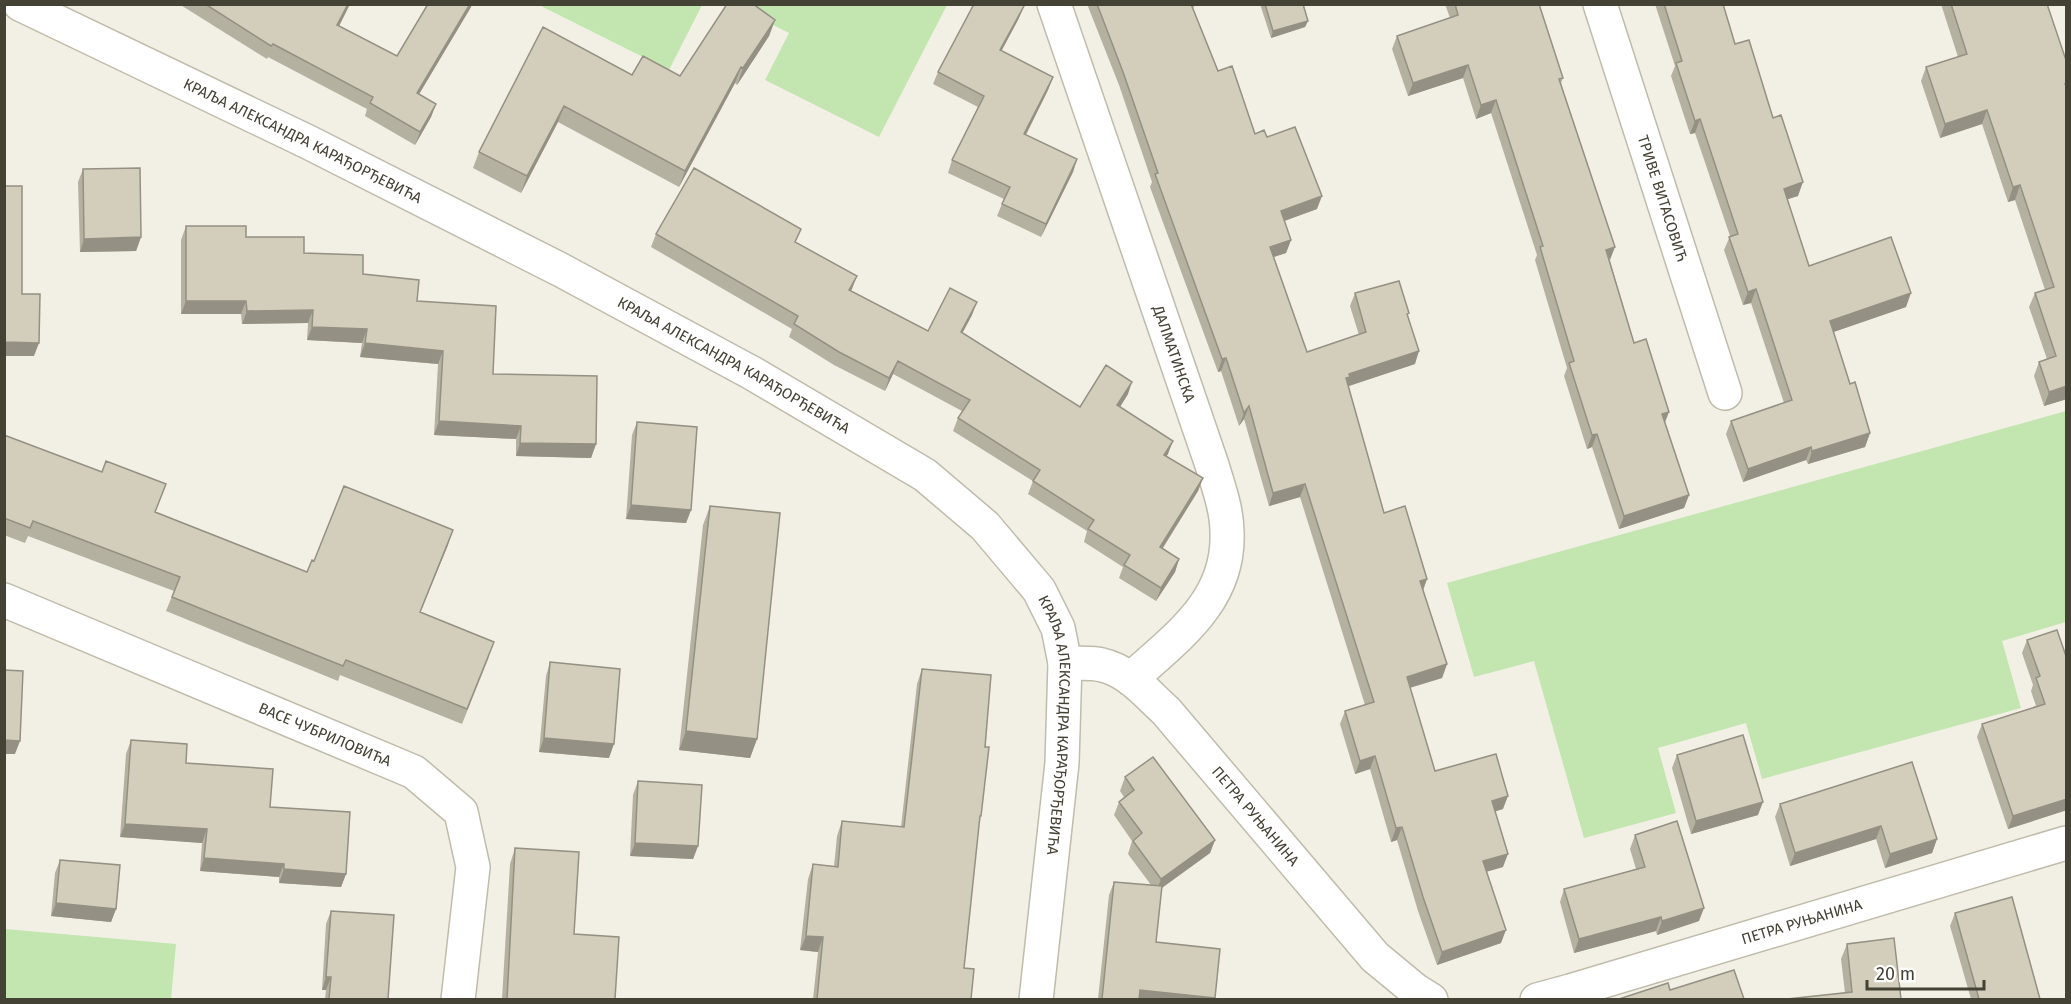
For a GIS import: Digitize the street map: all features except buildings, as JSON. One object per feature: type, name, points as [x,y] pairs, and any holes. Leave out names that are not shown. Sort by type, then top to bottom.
[{"type":"street","name":"КРАЉА АЛЕКСАНДРА КАРАЂОРЂЕВИЋА","points":[[20,4],[308,142],[561,270],[752,373],[925,475],[985,526],[1038,590],[1058,628],[1065,663],[1062,763],[1035,999]]},
{"type":"street","name":"ДАЛМАТИНСКА","points":[[1053,4],[1212,465],[1223,503],[1227,531],[1227,548],[1213,596],[1198,616],[1131,679]]},
{"type":"street","name":"ТРИВЕ ВИТАСОВИЋ","points":[[1600,4],[1725,393]]},
{"type":"street","name":"ВАСЕ ЧУБРИЛОВИЋА","points":[[4,600],[414,772],[461,812],[473,867],[458,999]]},
{"type":"street","name":"ПЕТРА РУЊАНИНА","points":[[1065,663],[1100,664],[1117,670],[1131,679],[1166,711],[1375,957],[1414,990],[1431,999]]},
{"type":"street","name":"ПЕТРА РУЊАНИНА","points":[[1537,999],[1581,988],[2067,843]]},
{"type":"green space","points":[[539,5],[702,5],[669,70]]},
{"type":"green space","points":[[734,5],[947,5],[879,137],[765,80],[789,33]]},
{"type":"green space","points":[[2066,411],[2066,622],[2002,641],[2021,708],[1762,779],[1746,723],[1658,748],[1676,813],[1584,838],[1534,661],[1474,677],[1447,583]]},
{"type":"green space","points":[[5,929],[176,944],[171,999],[5,999]]}]
